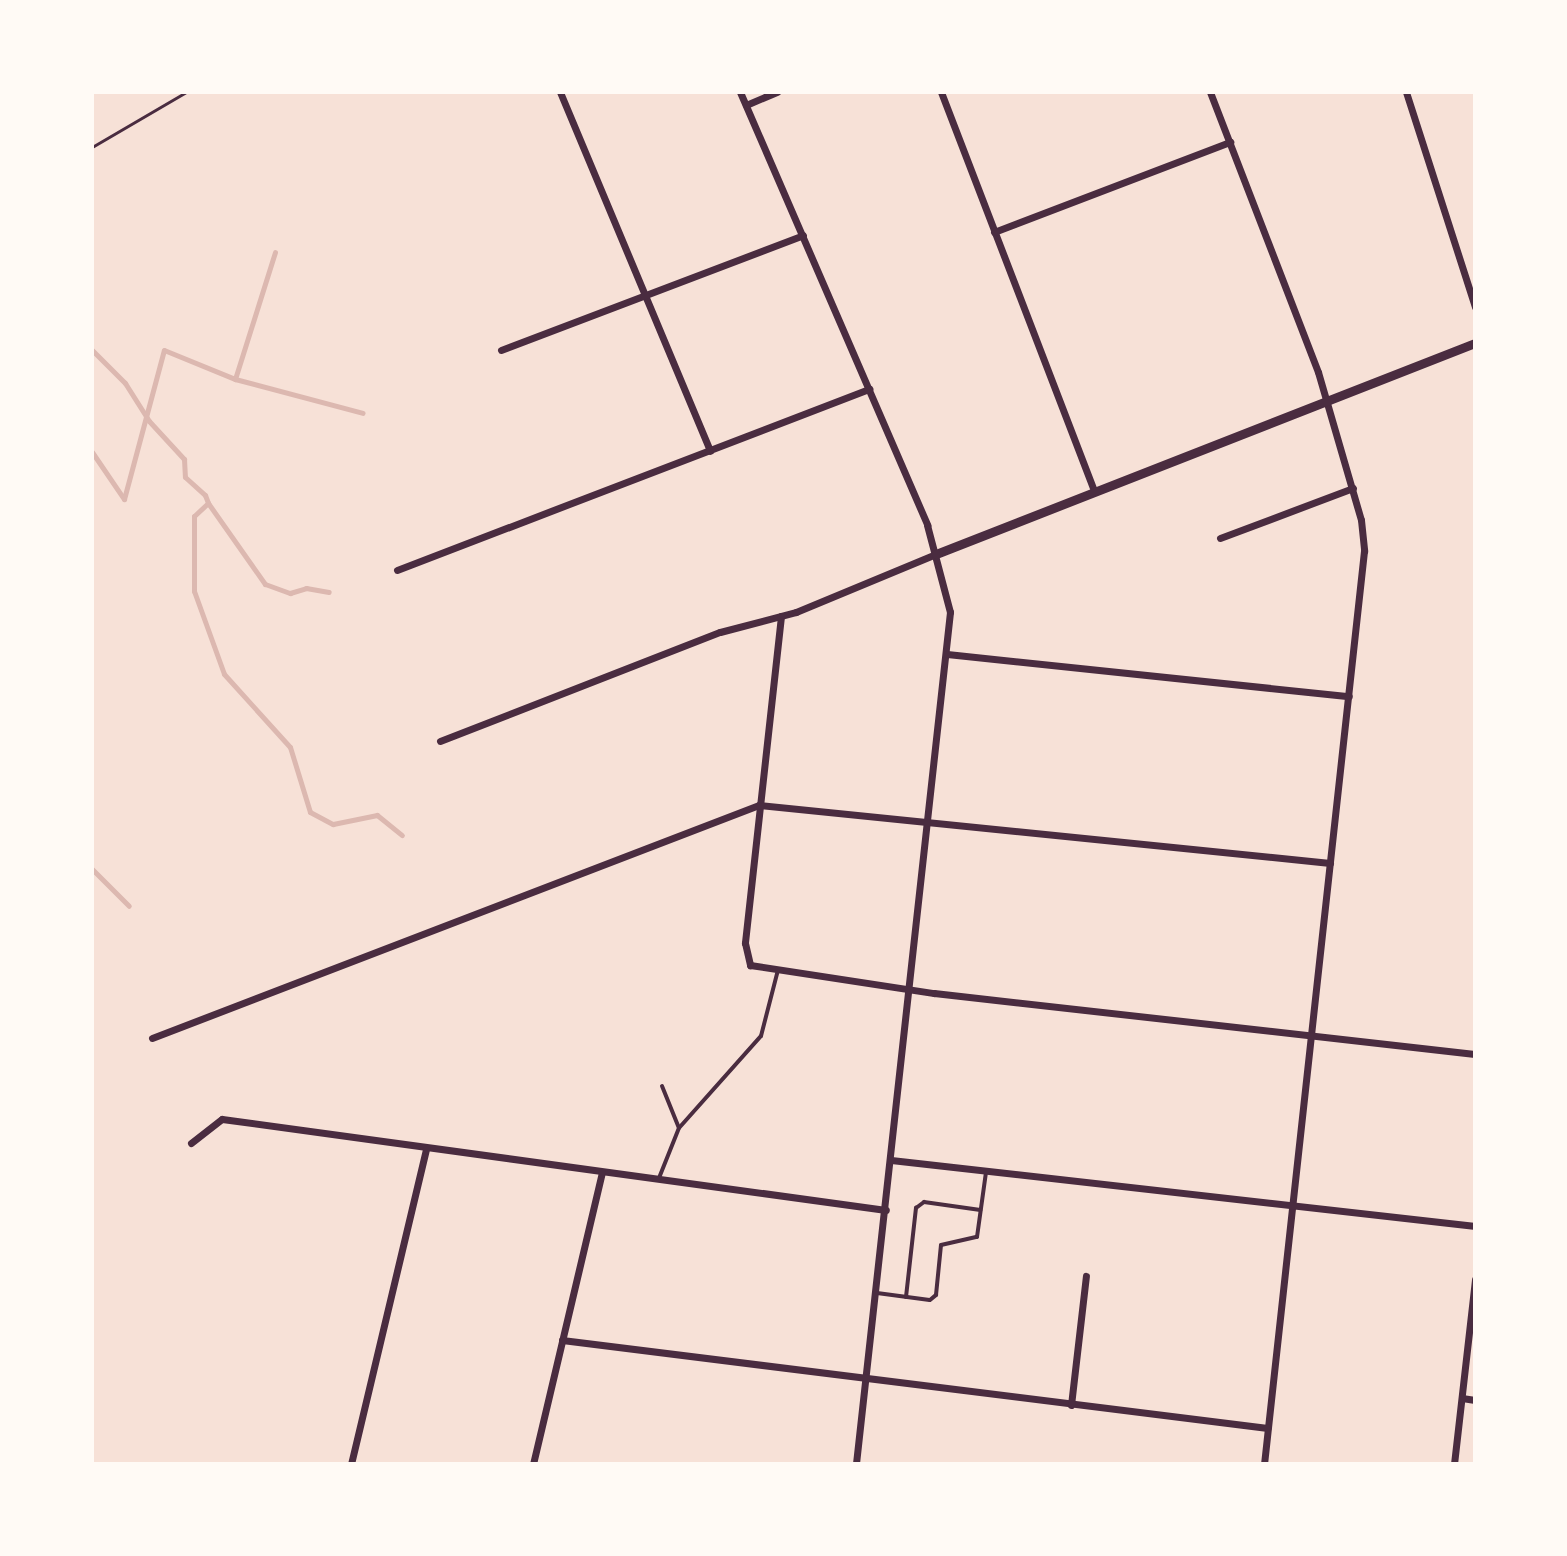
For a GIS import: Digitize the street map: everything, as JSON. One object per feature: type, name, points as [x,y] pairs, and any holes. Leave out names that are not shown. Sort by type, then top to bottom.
[{"type":"street","points":[[560,92],[710,451]]},
{"type":"street","points":[[740,92],[869,389],[936,554],[948,597],[947,654],[856,1464]]},
{"type":"street","points":[[746,105],[777,92]]},
{"type":"street","points":[[941,92],[1094,490]]},
{"type":"street","points":[[1210,92],[1326,400],[1353,488],[1364,551],[1264,1464]]},
{"type":"street","points":[[1406,92],[1475,307]]},
{"type":"street","points":[[994,232],[1230,142]]},
{"type":"street","points":[[501,350],[803,235]]},
{"type":"street","points":[[440,741],[720,632],[781,616],[1094,490],[1475,343]]},
{"type":"street","points":[[397,570],[869,389]]},
{"type":"street","points":[[1220,538],[1353,488]]},
{"type":"street","points":[[781,616],[745,943],[750,965],[1475,1054]]},
{"type":"street","points":[[947,654],[1349,696]]},
{"type":"street","points":[[152,1038],[759,805],[1330,863]]},
{"type":"street","points":[[191,1143],[222,1119],[886,1210]]},
{"type":"street","points":[[351,1464],[426,1148]]},
{"type":"street","points":[[891,1160],[1475,1226]]},
{"type":"street","points":[[533,1464],[602,1172]]},
{"type":"street","points":[[1071,1405],[1086,1276]]},
{"type":"street","points":[[1454,1464],[1475,1279]]},
{"type":"street","points":[[562,1340],[865,1382],[1268,1428]]},
{"type":"street","points":[[1462,1398],[1475,1400]]},
{"type":"lane","points":[[659,1179],[679,1128],[761,1036],[778,970]]},
{"type":"lane","points":[[662,1086],[679,1128]]},
{"type":"lane","points":[[877,1293],[930,1300],[936,1295],[941,1245],[946,1240],[973,1242],[986,1171]]},
{"type":"lane","points":[[906,1297],[916,1208],[924,1202],[980,1210]]},
{"type":"path","points":[[92,147],[186,92]]},
{"type":"waterway","points":[[235,379],[275,252]]},
{"type":"waterway","points":[[92,350],[125,383],[149,421],[184,459],[185,477],[205,495],[208,503],[194,516],[194,591],[224,674],[290,747],[310,812],[333,824],[377,815],[402,835]]},
{"type":"waterway","points":[[92,452],[124,499],[164,350],[235,379],[363,413]]},
{"type":"waterway","points":[[208,503],[265,584],[290,593],[306,588],[329,592]]},
{"type":"waterway","points":[[92,869],[129,906]]}]
